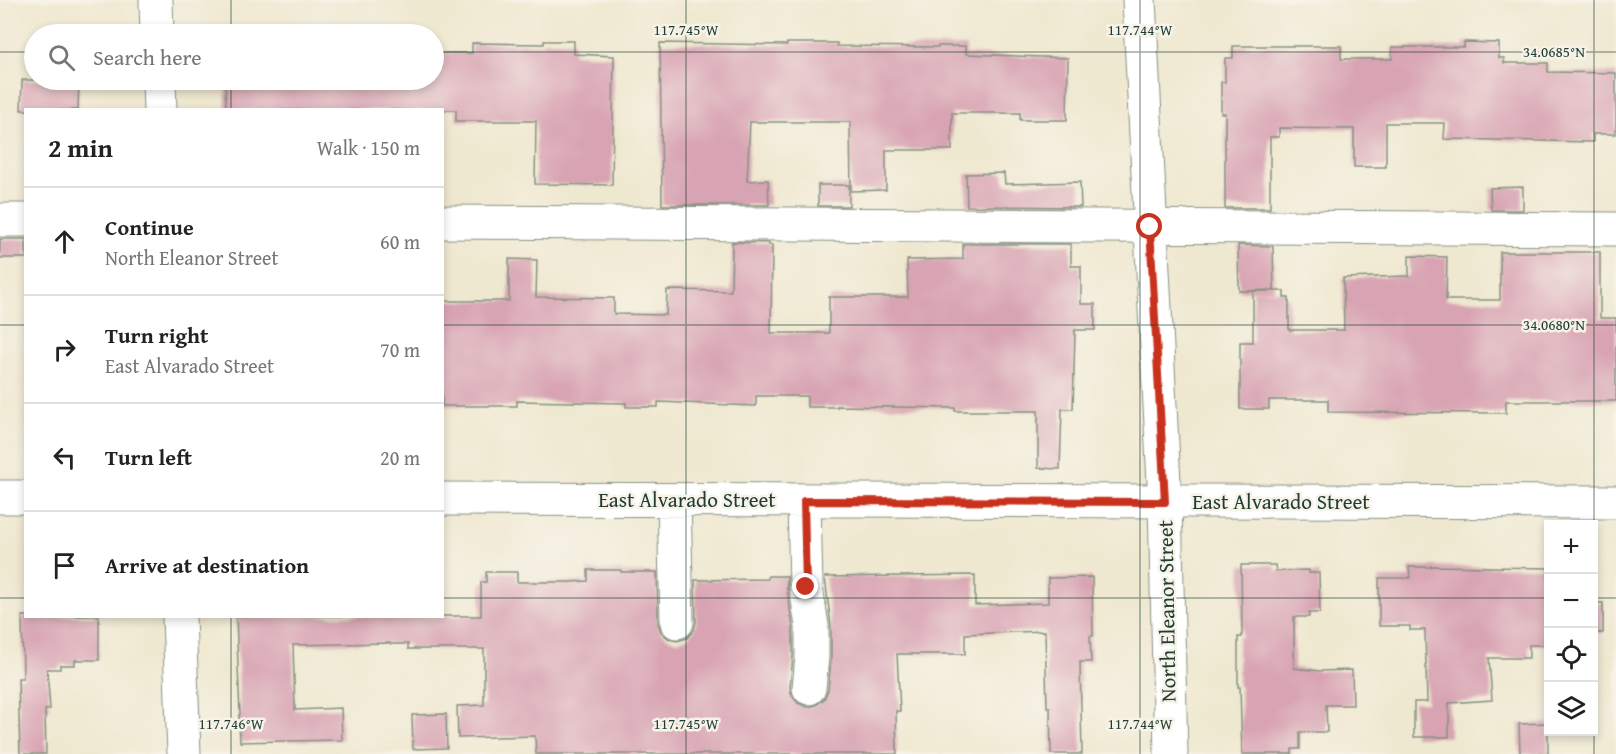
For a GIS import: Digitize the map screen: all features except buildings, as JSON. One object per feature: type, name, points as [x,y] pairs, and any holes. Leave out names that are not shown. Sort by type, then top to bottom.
[{"type":"street","points":[[156,0],[157,24]]},
{"type":"street","name":"North Eleanor Street","points":[[1139,0],[1165,502],[1171,754]]},
{"type":"street","points":[[159,90],[160,108]]},
{"type":"street","points":[[0,219],[24,220]]},
{"type":"street","points":[[444,222],[1616,229]]},
{"type":"street","points":[[0,497],[24,497]]},
{"type":"street","name":"East Alvarado Street","points":[[444,499],[1616,502]]},
{"type":"street","points":[[674,500],[677,622]]},
{"type":"street","points":[[804,501],[806,587],[812,626],[809,687]]},
{"type":"street","points":[[178,618],[184,754]]},
{"type":"route","points":[[806,587],[804,501],[1165,502],[1150,227]]}]
